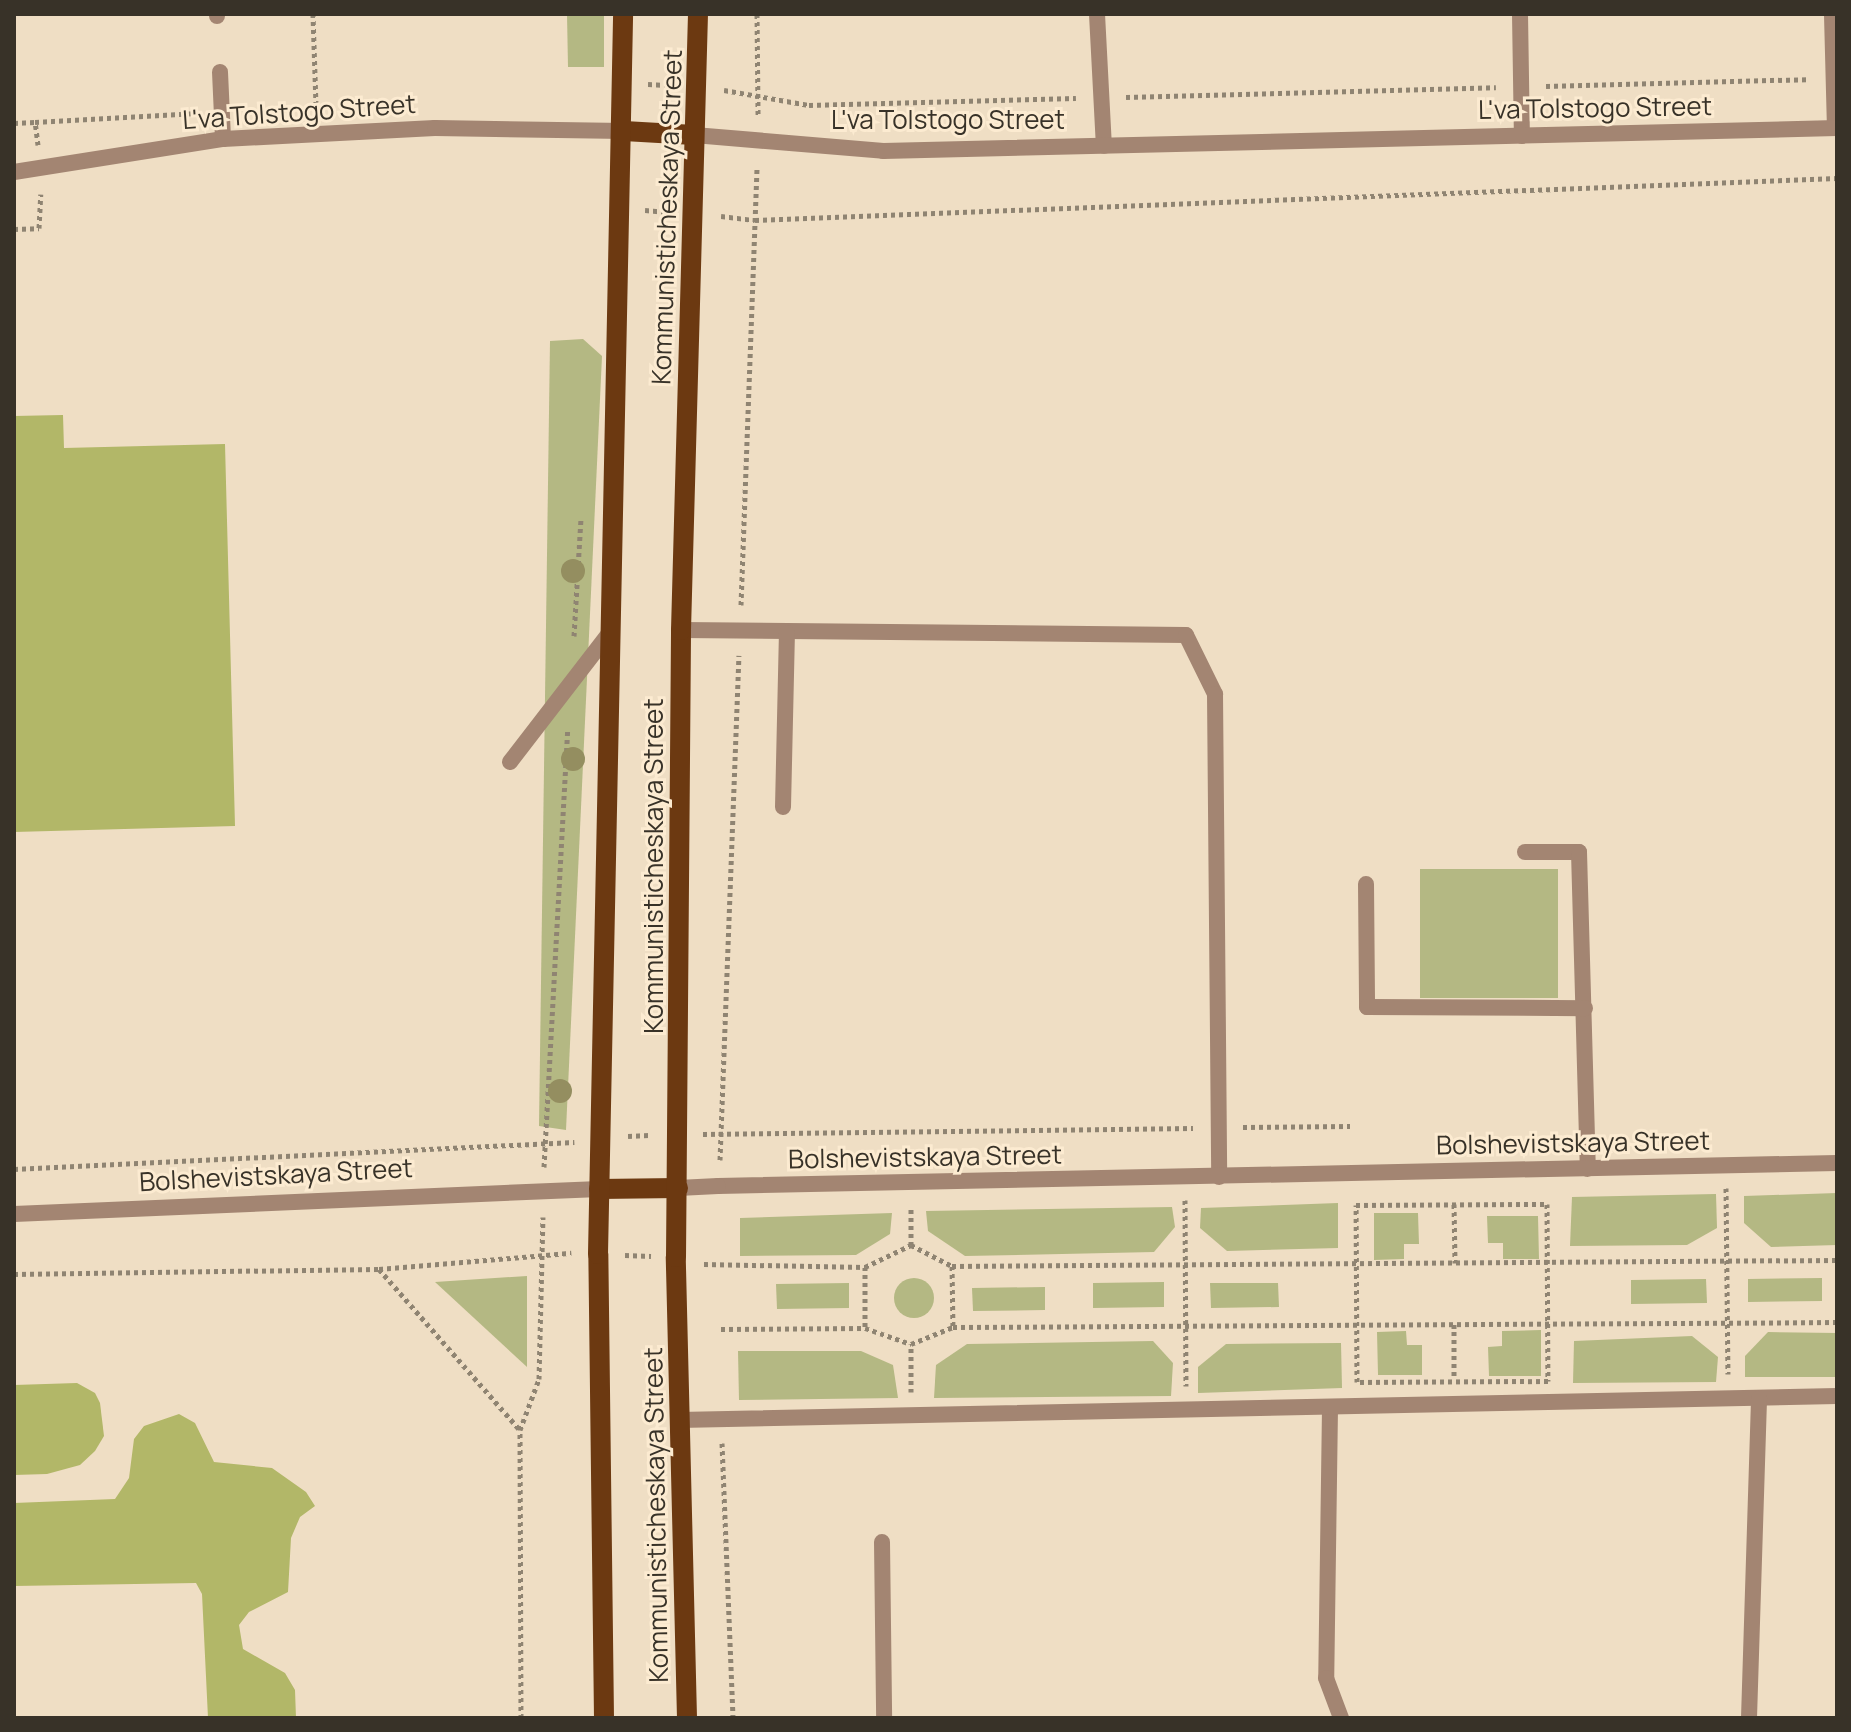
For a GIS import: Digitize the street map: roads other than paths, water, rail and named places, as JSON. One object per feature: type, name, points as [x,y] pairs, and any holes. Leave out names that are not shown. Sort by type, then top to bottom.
[{"type":"main road","name":"Kommunisticheskaya Street","points":[[604,1718],[598,1254],[610,632],[624,131],[623,14]]},
{"type":"main road","name":"Kommunisticheskaya Street","points":[[687,1718],[676,1257],[681,630],[698,14]]},
{"type":"main road","name":"L'va Tolstogo Street","points":[[624,131],[694,135]]},
{"type":"main road","name":"Bolshevistskaya Street","points":[[599,1189],[678,1188]]},
{"type":"street","points":[[1097,14],[1104,146]]},
{"type":"street","points":[[1520,14],[1522,136]]},
{"type":"street","points":[[1832,15],[1836,128]]},
{"type":"street","points":[[220,72],[223,139]]},
{"type":"street","name":"L'va Tolstogo Street","points":[[14,172],[223,139],[435,128],[624,131]]},
{"type":"street","name":"L'va Tolstogo Street","points":[[694,135],[883,151],[1836,128]]},
{"type":"street","points":[[681,630],[740,633],[1186,635],[1215,694],[1219,1177]]},
{"type":"street","points":[[510,762],[610,632]]},
{"type":"street","points":[[783,807],[787,633]]},
{"type":"street","points":[[1525,852],[1579,852],[1588,1169]]},
{"type":"street","points":[[1366,884],[1367,1007],[1585,1008]]},
{"type":"street","name":"Bolshevistskaya Street","points":[[678,1188],[1837,1163]]},
{"type":"street","name":"Bolshevistskaya Street","points":[[14,1214],[599,1189]]},
{"type":"street","points":[[679,1420],[1837,1396]]},
{"type":"street","points":[[1749,1718],[1759,1398]]},
{"type":"street","points":[[1330,1408],[1326,1678],[1341,1718]]},
{"type":"street","points":[[882,1542],[884,1718]]}]
